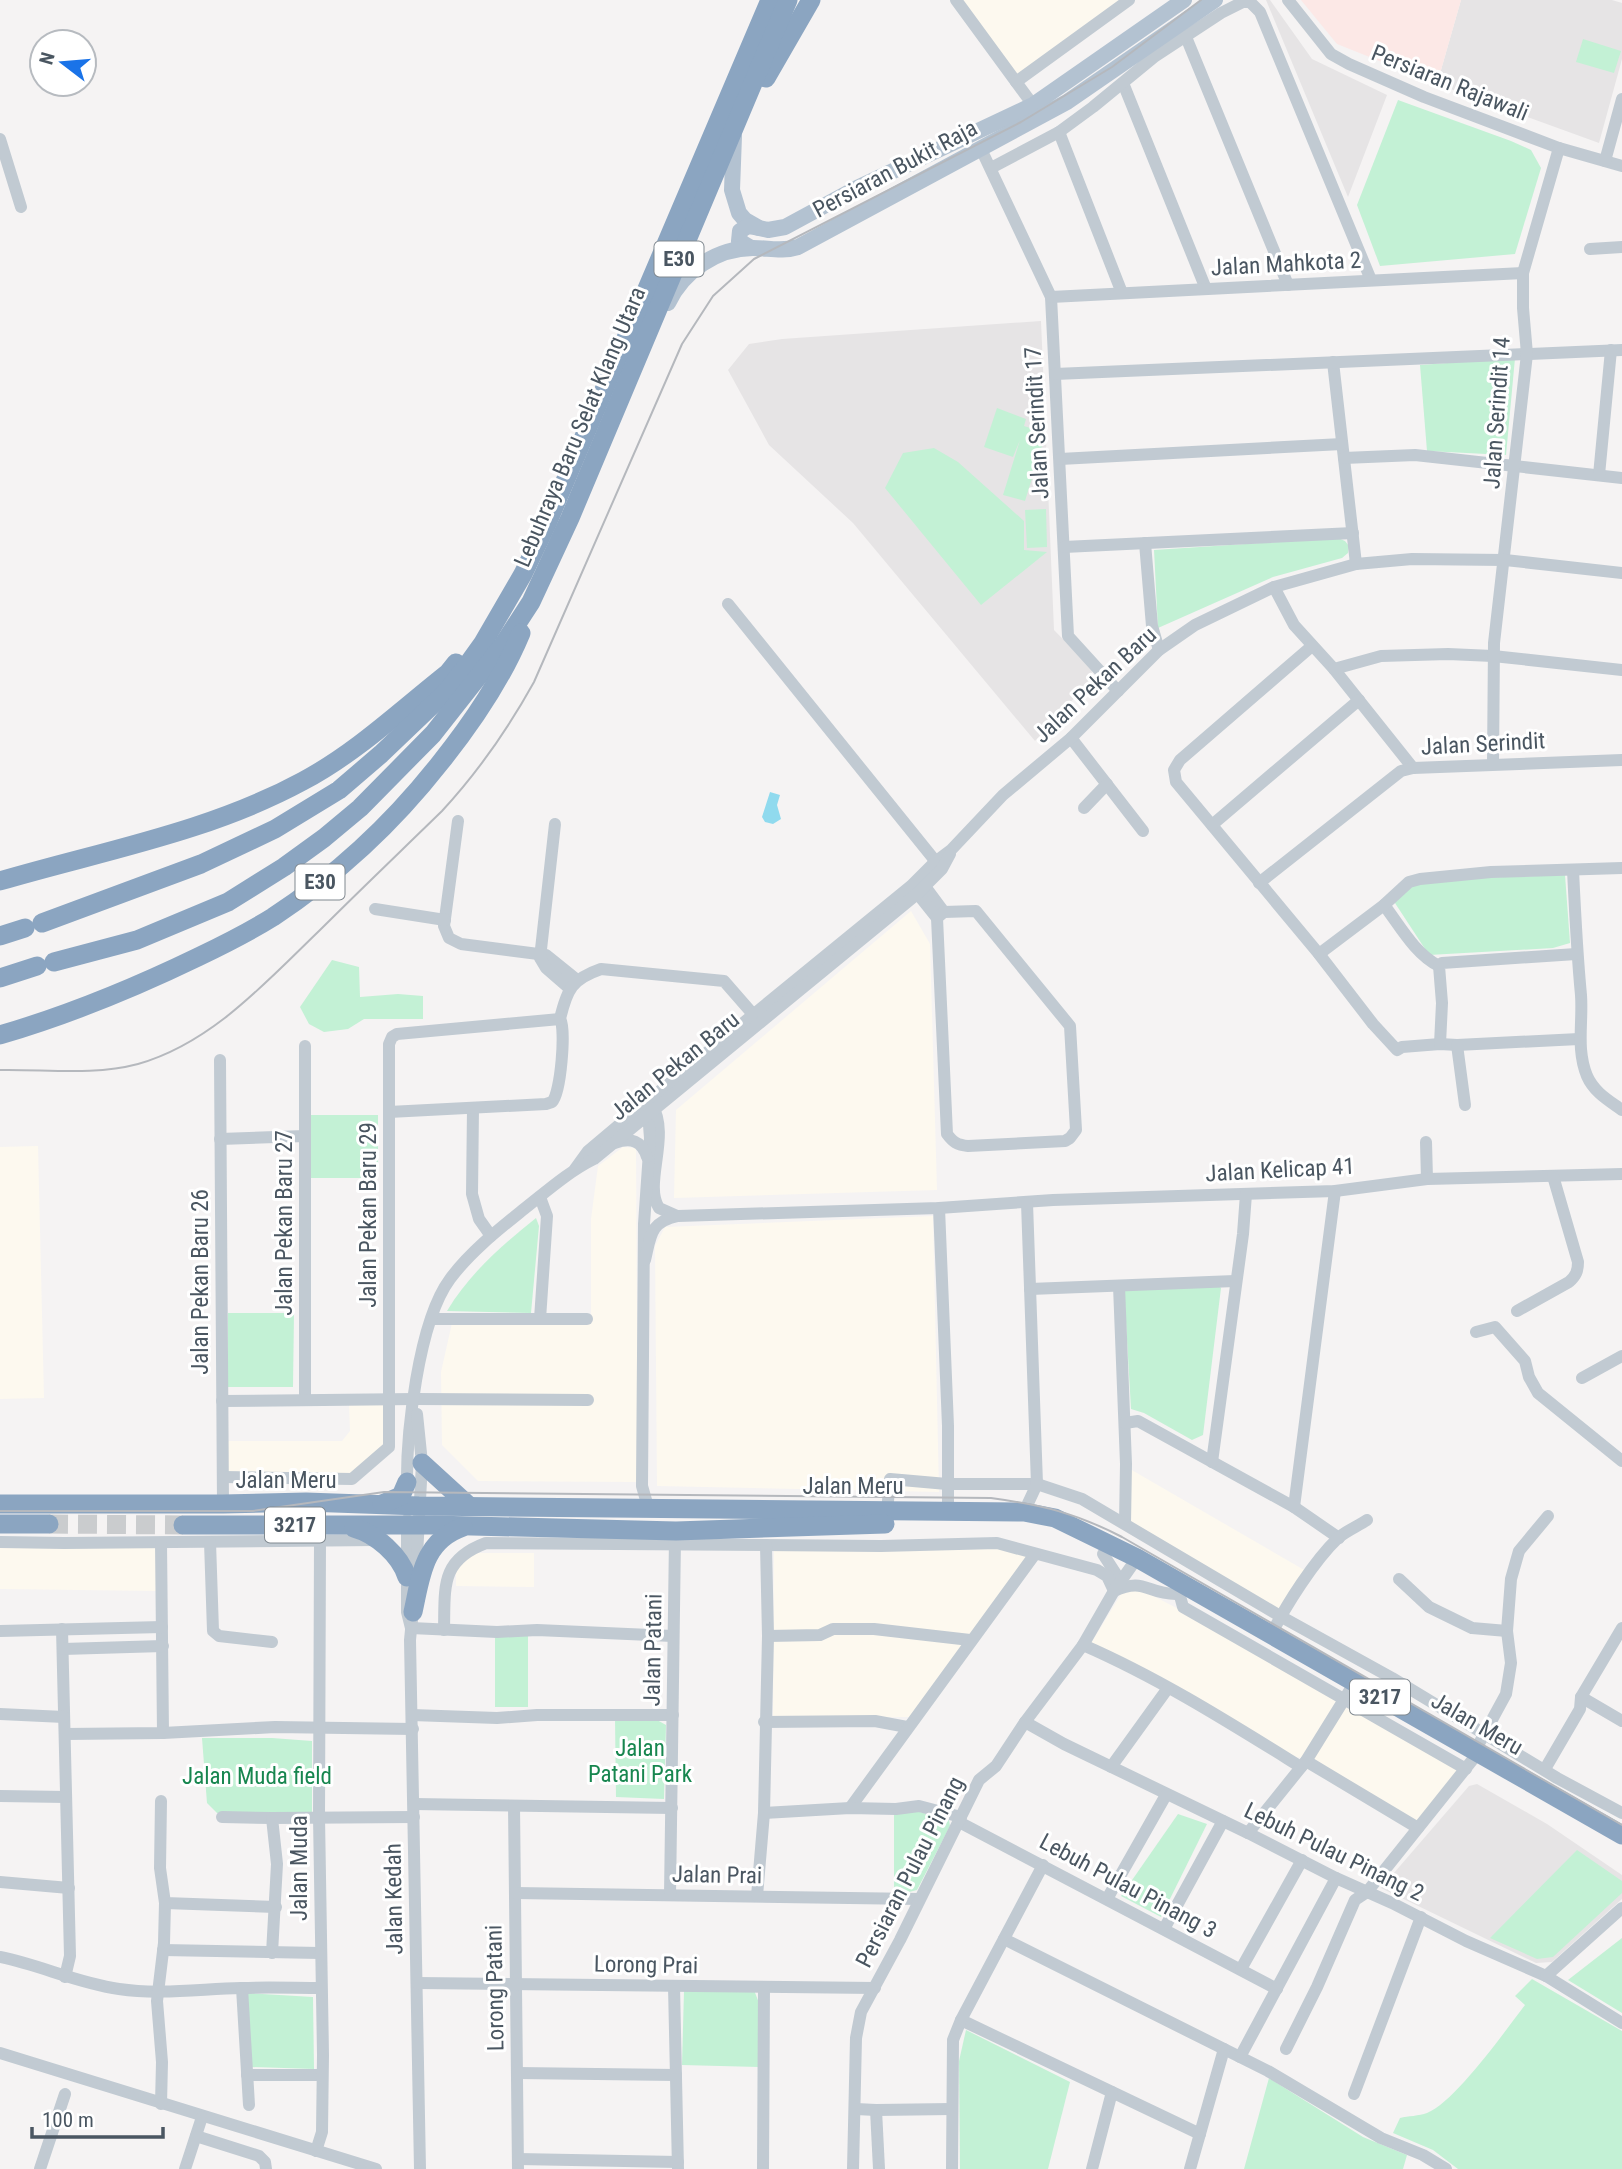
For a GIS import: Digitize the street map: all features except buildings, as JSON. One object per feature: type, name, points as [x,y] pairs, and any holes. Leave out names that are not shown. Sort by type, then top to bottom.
[{"type":"highway","points":[[736,79],[759,0]]},
{"type":"highway","name":"Lebuhraya Baru Selat Klang Utara","points":[[0,936],[201,864],[275,829],[339,790],[447,691],[483,643],[523,574],[770,0]]},
{"type":"highway","name":"Lebuhraya Baru Selat Klang Utara","points":[[0,1035],[79,1009],[171,970],[271,918],[334,871],[386,826],[459,740],[509,663],[531,602],[570,518],[788,0]]},
{"type":"highway","name":"E30","points":[[734,130],[811,0]]},
{"type":"highway","name":"Lebuhraya Baru Selat Klang Utara","points":[[0,881],[197,826],[257,804],[304,780],[348,752],[448,673],[523,574]]},
{"type":"highway","name":"Lebuhraya Baru Selat Klang Utara","points":[[0,978],[137,940],[228,902],[284,867],[360,808],[433,734],[503,645],[531,602]]},
{"type":"highway","points":[[422,1463],[468,1505]]},
{"type":"highway","points":[[381,1505],[401,1496],[407,1482]]},
{"type":"highway","name":"Jalan Meru","points":[[0,1504],[306,1502],[381,1505],[413,1516],[510,1527],[675,1538],[770,1536],[809,1525],[1014,1522],[1055,1531],[1103,1554],[1134,1563],[1178,1595],[1347,1695],[1622,1835]]},
{"type":"highway","name":"Jalan Meru","points":[[183,1525],[347,1525],[468,1505],[1024,1512],[1055,1518],[1271,1635],[1472,1760],[1622,1847]]},
{"type":"highway","points":[[648,1507],[652,1515],[668,1521],[770,1536]]},
{"type":"highway","points":[[0,1524],[49,1524]]},
{"type":"highway","points":[[347,1525],[365,1531],[376,1540],[404,1566],[407,1577]]},
{"type":"highway","points":[[412,1620],[421,1569],[444,1537],[467,1526],[510,1527]]},
{"type":"main road","name":"Persiaran Bukit Raja","points":[[759,228],[768,230],[785,227],[857,188],[1033,106],[1184,0]]},
{"type":"main road","name":"Persiaran Bukit Raja","points":[[626,382],[652,337],[669,299],[691,271],[725,253],[751,248],[778,250],[798,247],[1067,102],[1215,0]]},
{"type":"main road","points":[[734,130],[732,190],[745,220],[759,228]]},
{"type":"main road","points":[[751,248],[739,241],[740,231],[748,226],[759,228]]},
{"type":"street","points":[[956,0],[1033,106]]},
{"type":"street","points":[[1016,82],[1129,0]]},
{"type":"street","name":"Persiaran Rajawali","points":[[1288,0],[1323,46],[1349,64],[1424,97],[1559,148],[1622,166]]},
{"type":"street","points":[[990,168],[1059,132],[1154,57],[1221,13],[1243,2],[1250,2],[1260,12],[1371,280]]},
{"type":"street","points":[[1186,37],[1288,285]]},
{"type":"street","points":[[1124,83],[1206,289]]},
{"type":"street","points":[[1605,161],[1622,99]]},
{"type":"street","points":[[1059,132],[1122,293]]},
{"type":"street","points":[[0,139],[21,207]]},
{"type":"street","name":"Jalan Serindit 14","points":[[1493,764],[1493,656],[1527,354],[1523,272],[1559,148]]},
{"type":"street","name":"Jalan Serindit 17","points":[[981,149],[1051,297],[1068,636],[1118,691]]},
{"type":"street","points":[[1590,249],[1622,247]]},
{"type":"street","name":"Jalan Mahkota 2","points":[[1051,297],[1523,272]]},
{"type":"street","points":[[1055,373],[1616,350],[1599,475]]},
{"type":"street","points":[[1333,362],[1356,564]]},
{"type":"street","points":[[1060,459],[1342,444]]},
{"type":"street","points":[[1344,458],[1415,455],[1622,478]]},
{"type":"street","points":[[1064,547],[1353,533]]},
{"type":"street","points":[[1146,543],[1152,626],[1159,650]]},
{"type":"street","name":"Jalan Pekan Baru","points":[[575,1169],[588,1151],[647,1109],[918,886],[1003,795],[1071,738],[1159,650],[1195,625],[1274,587],[1356,564],[1453,558],[1505,560],[1622,573]]},
{"type":"street","points":[[1274,587],[1294,625],[1334,669],[1413,768]]},
{"type":"street","points":[[728,604],[938,866]]},
{"type":"street","points":[[1312,646],[1176,765],[1176,782],[1397,1050],[1402,1047],[1440,1044],[1579,1040]]},
{"type":"street","points":[[1334,669],[1381,656],[1493,656],[1622,670]]},
{"type":"street","points":[[1212,825],[1359,700]]},
{"type":"street","points":[[1071,738],[1143,831]]},
{"type":"street","name":"Jalan Serindit","points":[[1259,883],[1401,771],[1493,764],[1622,760]]},
{"type":"street","points":[[1084,808],[1107,784]]},
{"type":"street","points":[[458,821],[445,920],[446,933],[453,941],[546,955],[573,984]]},
{"type":"street","points":[[540,954],[555,824]]},
{"type":"street","points":[[1319,954],[1384,905],[1409,882],[1491,872],[1622,868]]},
{"type":"street","points":[[1573,870],[1576,954],[1581,998],[1579,1040],[1586,1074],[1593,1087],[1622,1110]]},
{"type":"street","points":[[918,886],[940,915],[947,1133],[952,1141],[968,1146],[1065,1141],[1076,1130],[1070,1026],[976,911],[940,915]]},
{"type":"street","points":[[1384,905],[1418,950],[1439,966]]},
{"type":"street","points":[[375,908],[445,920]]},
{"type":"street","points":[[1440,1044],[1441,962],[1576,954]]},
{"type":"street","points":[[389,1112],[546,1104],[556,1098],[564,1029],[560,1018],[573,984],[601,969],[724,981],[757,1019]]},
{"type":"street","name":"Jalan Pekan Baru 29","points":[[223,1477],[352,1479],[389,1447],[389,1044],[392,1037],[397,1034],[560,1018]]},
{"type":"street","points":[[1457,1045],[1465,1105]]},
{"type":"street","name":"Jalan Pekan Baru 27","points":[[305,1046],[305,1400]]},
{"type":"street","name":"Jalan Pekan Baru 26","points":[[220,1060],[223,1504]]},
{"type":"street","points":[[473,1108],[472,1194],[479,1219],[491,1236]]},
{"type":"street","points":[[647,1109],[650,1138],[644,1224],[642,1486],[648,1507]]},
{"type":"street","points":[[647,1109],[659,1134],[654,1197],[659,1208],[678,1216]]},
{"type":"street","name":"Jalan Pekan Baru","points":[[413,1516],[407,1482],[407,1447],[418,1369],[441,1294],[450,1279],[491,1236],[575,1169],[594,1159],[647,1109]]},
{"type":"street","points":[[220,1139],[305,1136]]},
{"type":"street","points":[[612,1144],[631,1140],[637,1142],[644,1147],[648,1160]]},
{"type":"street","points":[[1426,1142],[1427,1179]]},
{"type":"street","name":"Jalan Kelicap 41","points":[[678,1216],[1335,1191],[1427,1179],[1622,1174]]},
{"type":"street","points":[[1517,1311],[1569,1282],[1578,1270],[1553,1176]]},
{"type":"street","points":[[1294,1507],[1335,1191]]},
{"type":"street","points":[[1212,1462],[1246,1194]]},
{"type":"street","points":[[540,1197],[547,1216],[540,1319]]},
{"type":"street","points":[[1024,1512],[1037,1484],[1027,1202]]},
{"type":"street","points":[[939,1208],[948,1426],[948,1511]]},
{"type":"street","points":[[645,1260],[655,1226],[664,1219],[678,1216]]},
{"type":"street","points":[[1030,1289],[1235,1281]]},
{"type":"street","points":[[1119,1286],[1125,1423],[1125,1524]]},
{"type":"street","points":[[432,1319],[587,1319]]},
{"type":"street","points":[[1476,1332],[1495,1327],[1525,1361],[1529,1377],[1538,1393],[1622,1461]]},
{"type":"street","points":[[1582,1378],[1622,1356]]},
{"type":"street","name":"Jalan Pekan Baru","points":[[413,1516],[422,1463],[415,1399]]},
{"type":"street","points":[[222,1401],[588,1400]]},
{"type":"street","points":[[1125,1423],[1138,1421],[1294,1507],[1339,1538]]},
{"type":"street","points":[[887,1512],[890,1479],[1037,1484],[1082,1499],[1622,1813]]},
{"type":"street","points":[[413,1516],[407,1577],[407,1612],[412,1620],[444,1630],[537,1630],[673,1636]]},
{"type":"street","points":[[412,1620],[413,1516]]},
{"type":"street","points":[[1286,2049],[1355,1900],[1367,1892],[1472,1760],[1506,1693],[1511,1663],[1507,1631],[1511,1579],[1519,1552],[1548,1516]]},
{"type":"street","points":[[1271,1635],[1280,1616],[1311,1571],[1339,1538],[1367,1520]]},
{"type":"street","points":[[809,1525],[811,1545]]},
{"type":"street","points":[[757,1896],[764,1813],[770,1536],[811,1545],[997,1543],[1097,1570],[1107,1576],[1114,1591]]},
{"type":"street","points":[[444,1630],[445,1588],[449,1572],[457,1559],[477,1546],[486,1543],[675,1538]]},
{"type":"street","name":"Jalan Patani","points":[[670,1895],[675,1538]]},
{"type":"street","points":[[0,1542],[376,1540]]},
{"type":"street","name":"Jalan Muda","points":[[316,2151],[322,2132],[320,1541]]},
{"type":"street","points":[[210,1542],[213,1631],[219,1636],[272,1642]]},
{"type":"street","points":[[162,1543],[163,1733]]},
{"type":"street","points":[[850,1808],[1035,1553]]},
{"type":"street","points":[[1103,1554],[1116,1574],[1114,1591]]},
{"type":"street","name":"Persiaran Pulau Pinang","points":[[853,2169],[856,2038],[861,2012],[979,1780],[996,1766],[1025,1722],[1083,1645],[1114,1591],[1134,1563]]},
{"type":"street","points":[[1399,1579],[1429,1607],[1472,1628],[1507,1631]]},
{"type":"street","points":[[1214,1602],[1225,1583]]},
{"type":"street","points":[[1114,1591],[1129,1584],[1139,1584],[1160,1594],[1178,1595]]},
{"type":"street","name":"Jalan Kedah","points":[[412,1620],[420,2169]]},
{"type":"street","points":[[0,1631],[162,1627]]},
{"type":"street","points":[[1545,1769],[1580,1709],[1580,1697],[1622,1628]]},
{"type":"street","points":[[62,1629],[70,1956],[65,1977]]},
{"type":"street","points":[[768,1636],[820,1635],[833,1629],[874,1629],[970,1640]]},
{"type":"street","points":[[1083,1645],[1124,1663],[1418,1828]]},
{"type":"street","points":[[63,1649],[163,1646]]},
{"type":"street","points":[[1111,1767],[1168,1688]]},
{"type":"street","points":[[1248,1833],[1303,1764],[1347,1695]]},
{"type":"street","points":[[1580,1697],[1622,1721]]},
{"type":"street","points":[[0,1714],[64,1717]]},
{"type":"street","points":[[412,1715],[497,1718],[537,1715],[673,1715]]},
{"type":"street","points":[[764,1722],[875,1721],[907,1727]]},
{"type":"street","name":"Lebuh Pulau Pinang 2","points":[[1025,1722],[1064,1744],[1336,1878],[1466,1941],[1546,1976],[1622,2023]]},
{"type":"street","points":[[65,1734],[262,1728],[413,1728]]},
{"type":"street","points":[[1107,1899],[1166,1795]]},
{"type":"street","points":[[0,1796],[66,1797]]},
{"type":"street","points":[[161,1801],[160,1868],[165,1903],[158,1992],[162,2062],[161,2104]]},
{"type":"street","points":[[222,1817],[319,1818],[514,1806],[671,1808]]},
{"type":"street","name":"Lorong Patani","points":[[514,1806],[518,2164]]},
{"type":"street","name":"Lebuh Pulau Pinang 3","points":[[764,1813],[919,1807],[960,1820],[1277,1989]]},
{"type":"street","points":[[272,1818],[277,1864],[272,1953]]},
{"type":"street","points":[[1164,1929],[1223,1821]]},
{"type":"street","points":[[1241,1969],[1302,1860]]},
{"type":"street","points":[[952,2169],[953,2040],[1043,1865]]},
{"type":"street","points":[[1240,2057],[1336,1878]]},
{"type":"street","points":[[0,1882],[69,1888]]},
{"type":"street","name":"Jalan Prai","points":[[515,1893],[919,1899]]},
{"type":"street","points":[[165,1903],[276,1907]]},
{"type":"street","points":[[1546,1976],[1622,1908]]},
{"type":"street","points":[[1354,2094],[1421,1917]]},
{"type":"street","points":[[1004,1939],[1268,2071],[1381,2138],[1423,2155],[1446,2169]]},
{"type":"street","points":[[163,1950],[320,1953]]},
{"type":"street","points":[[0,1957],[65,1977],[122,1990],[158,1992],[321,1988]]},
{"type":"street","name":"Lorong Prai","points":[[417,1983],[875,1988]]},
{"type":"street","points":[[518,2164],[678,2166],[674,1986]]},
{"type":"street","points":[[763,2169],[764,1987]]},
{"type":"street","points":[[242,1988],[248,2105]]},
{"type":"street","points":[[961,2020],[1200,2134]]},
{"type":"street","points":[[1190,2169],[1224,2049]]},
{"type":"street","points":[[0,2053],[376,2169]]},
{"type":"street","points":[[517,2073],[676,2075]]},
{"type":"street","points":[[247,2075],[321,2075]]},
{"type":"street","points":[[1092,2169],[1112,2092]]},
{"type":"street","points":[[40,2169],[64,2097]]},
{"type":"street","points":[[856,2109],[951,2109]]},
{"type":"street","points":[[876,2110],[879,2169]]},
{"type":"street","points":[[185,2169],[202,2117]]},
{"type":"street","points":[[196,2136],[259,2156],[265,2162],[266,2169]]},
{"type":"shaded area","points":[[962,0],[1123,0],[1018,77]]},
{"type":"shaded area","points":[[1266,0],[1270,0],[1312,59],[1387,95],[1348,197]]},
{"type":"shaded area","points":[[1301,0],[1461,0],[1437,84],[1337,44]]},
{"type":"shaded area","points":[[1461,0],[1612,0],[1622,3],[1622,59],[1599,143],[1437,84]]},
{"type":"shaded area","points":[[1041,321],[1054,630],[1092,669],[1091,680],[1035,741],[853,523],[769,445],[728,370],[749,344],[782,339]]},
{"type":"shaded area","points":[[911,911],[930,944],[937,1190],[674,1198],[676,1110]]},
{"type":"shaded area","points":[[38,1146],[44,1398],[0,1399],[0,1147]]},
{"type":"shaded area","points":[[623,1147],[636,1148],[638,1482],[478,1481],[442,1445],[441,1372],[452,1323],[591,1321],[591,1219],[598,1166]]},
{"type":"shaded area","points":[[933,1216],[939,1492],[657,1486],[655,1246],[665,1227]]},
{"type":"shaded area","points":[[386,1402],[387,1445],[352,1477],[226,1474],[226,1441],[342,1441],[350,1431],[349,1403]]},
{"type":"shaded area","points":[[1130,1469],[1306,1571],[1279,1612],[1129,1522]]},
{"type":"shaded area","points":[[0,1546],[158,1546],[158,1591],[0,1589]]},
{"type":"shaded area","points":[[774,1548],[1002,1548],[1029,1555],[910,1717],[773,1718]]},
{"type":"shaded area","points":[[471,1553],[534,1553],[534,1587],[456,1586],[456,1566]]},
{"type":"shaded area","points":[[1138,1588],[1221,1631],[1461,1770],[1417,1824],[1303,1757],[1293,1758],[1090,1645],[1123,1591]]},
{"type":"shaded area","points":[[1477,1784],[1547,1824],[1622,1875],[1622,1899],[1552,1962],[1536,1963],[1381,1888],[1469,1786]]},
{"type":"green space","points":[[1583,39],[1621,51],[1614,73],[1576,62]]},
{"type":"green space","points":[[1398,100],[1531,150],[1541,168],[1515,254],[1380,266],[1357,205]]},
{"type":"green space","points":[[1515,358],[1506,455],[1427,451],[1420,365]]},
{"type":"green space","points":[[997,408],[1026,419],[1024,426],[1046,433],[1025,501],[1003,495],[1020,440],[1013,457],[984,447]]},
{"type":"green space","points":[[934,448],[958,462],[1024,521],[1024,550],[1047,552],[981,605],[885,488],[903,453]]},
{"type":"green space","points":[[1046,509],[1047,547],[1027,548],[1025,510]]},
{"type":"green space","points":[[1338,538],[1349,546],[1348,553],[1342,558],[1273,577],[1158,628],[1154,550]]},
{"type":"green space","points":[[1565,875],[1570,943],[1553,948],[1429,955],[1393,900],[1417,880]]},
{"type":"green space","points":[[332,960],[359,967],[360,997],[398,994],[423,996],[423,1019],[364,1019],[348,1029],[324,1032],[309,1024],[300,1007]]},
{"type":"green space","points":[[306,1115],[378,1115],[378,1178],[306,1178]]},
{"type":"green space","points":[[536,1218],[539,1226],[531,1313],[447,1311],[465,1285],[487,1261]]},
{"type":"green space","points":[[1217,1284],[1221,1288],[1203,1435],[1192,1440],[1144,1413],[1131,1409],[1124,1287]]},
{"type":"green space","points":[[228,1313],[294,1313],[293,1387],[228,1387]]},
{"type":"green space","points":[[495,1631],[528,1631],[528,1707],[495,1707]]},
{"type":"green space","name":"Jalan Patani Park","points":[[615,1718],[657,1720],[666,1725],[664,1799],[616,1797]]},
{"type":"green space","name":"Jalan Muda field","points":[[202,1738],[312,1741],[312,1813],[217,1813],[207,1803]]},
{"type":"green space","points":[[916,1811],[949,1820],[950,1826],[917,1890],[901,1894],[894,1891],[894,1812]]},
{"type":"green space","points":[[1178,1814],[1207,1824],[1161,1917],[1121,1896]]},
{"type":"green space","points":[[1577,1850],[1622,1881],[1622,1893],[1553,1957],[1537,1959],[1490,1938]]},
{"type":"green space","points":[[1622,1938],[1622,2013],[1568,1980]]},
{"type":"green space","points":[[1532,1979],[1622,2031],[1622,2169],[1458,2169],[1433,2150],[1393,2133],[1400,2118],[1427,2113],[1465,2081],[1525,2005],[1515,1996]]},
{"type":"green space","points":[[754,1990],[759,2003],[759,2067],[682,2065],[684,1991]]},
{"type":"green space","points":[[247,1993],[313,1997],[314,2069],[251,2067]]},
{"type":"green space","points":[[966,2030],[1070,2082],[1048,2169],[960,2169],[959,2061]]},
{"type":"green space","points":[[1269,2078],[1363,2137],[1407,2155],[1403,2169],[1244,2169]]},
{"type":"water","points":[[770,792],[780,795],[777,805],[781,819],[773,824],[765,822],[762,817]]},
{"type":"tunnel","points":[[49,1524],[183,1525]]},
{"type":"tram line","points":[[0,1070],[86,1071],[138,1064],[190,1042],[258,990],[442,811],[503,733],[534,682],[682,344],[713,296],[754,259],[1021,122],[1112,67],[1201,0]]},
{"type":"tram line","points":[[0,1511],[253,1511],[384,1492],[991,1498],[1027,1504],[1074,1516],[1122,1537],[1622,1825]]}]
